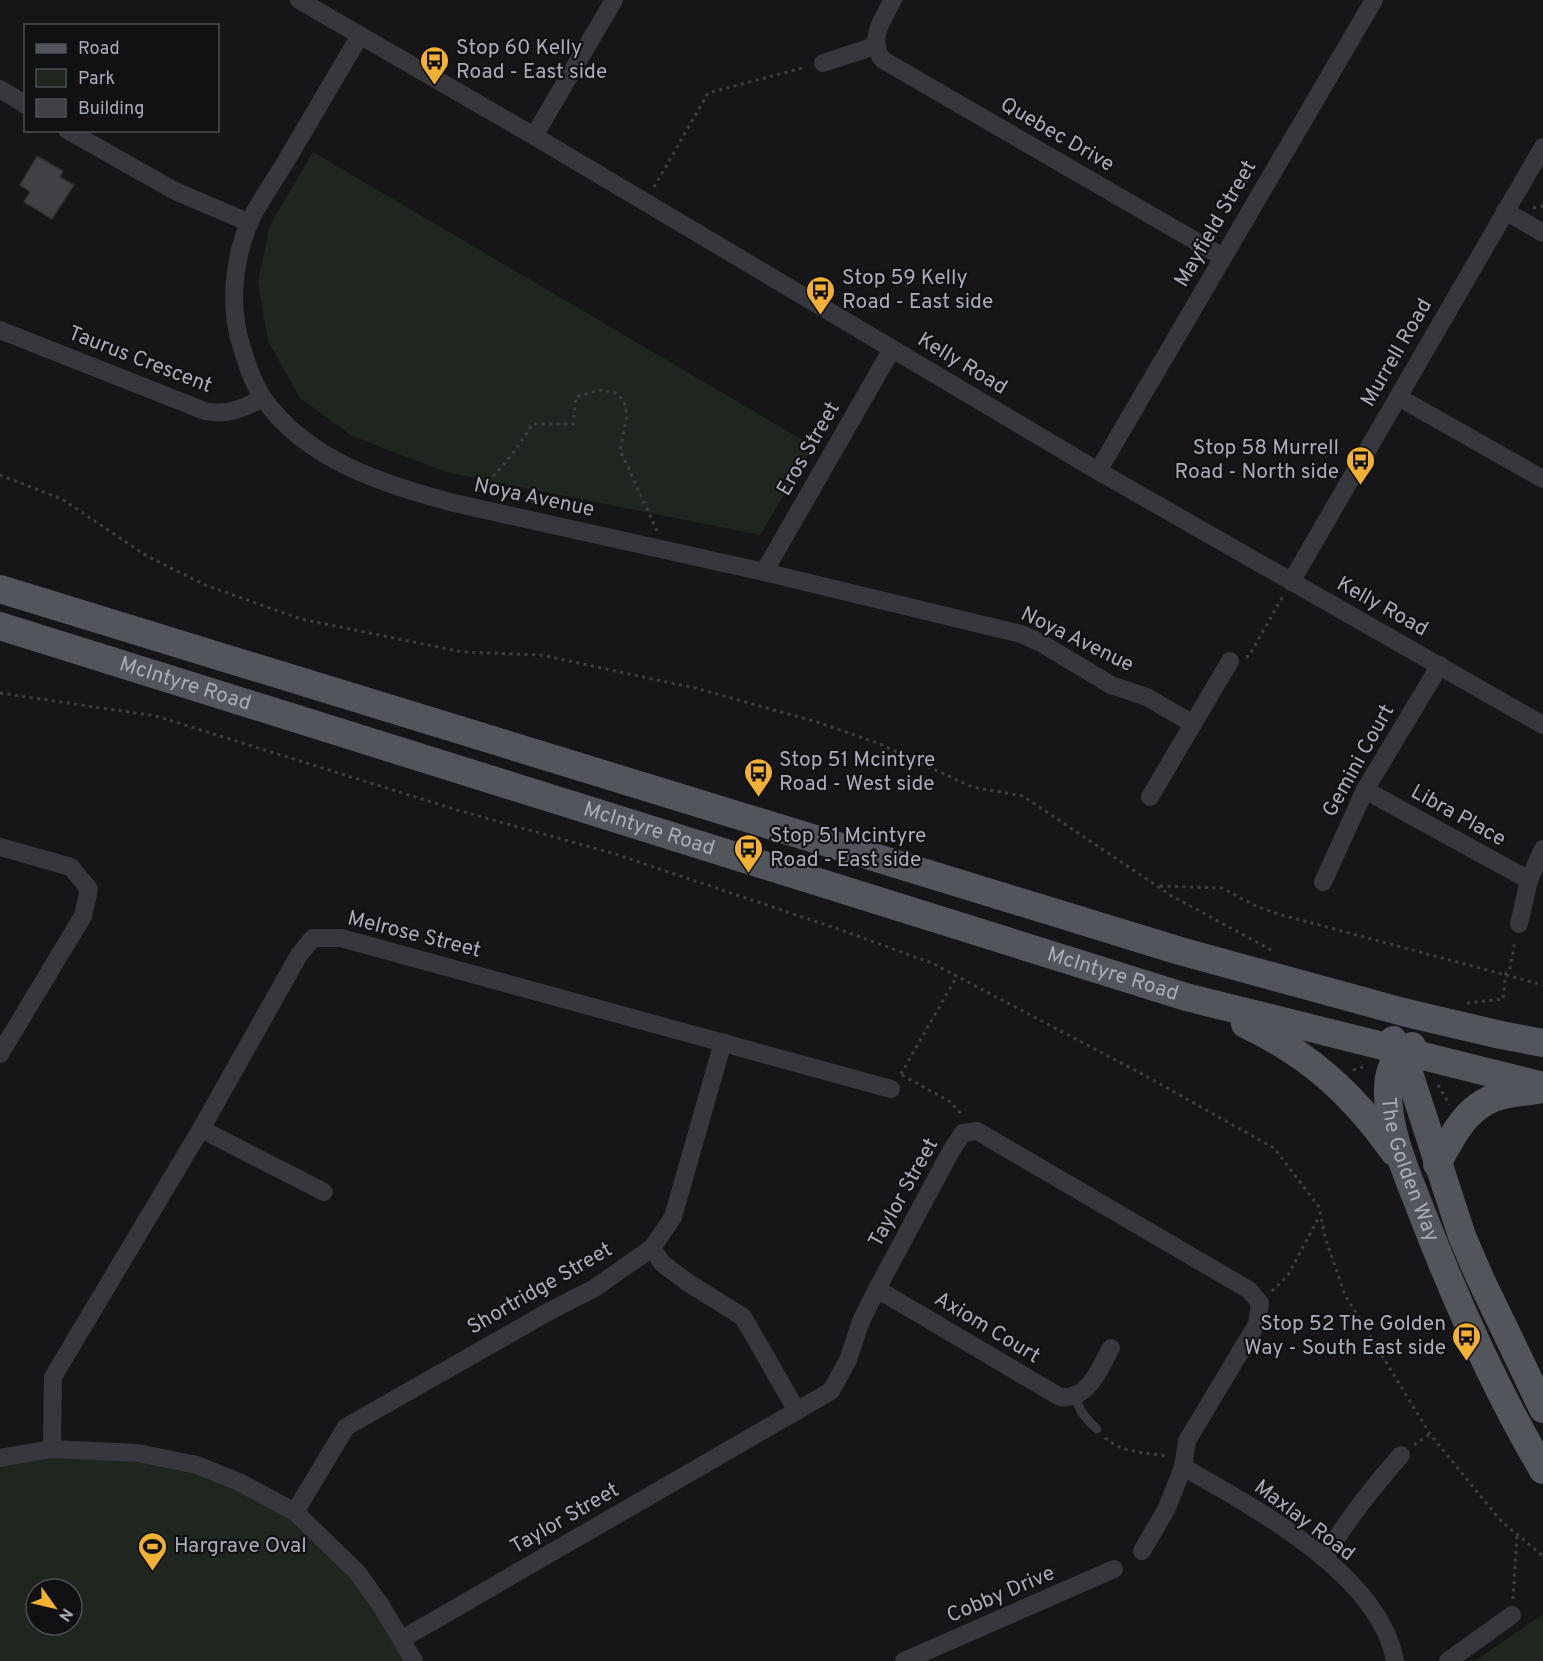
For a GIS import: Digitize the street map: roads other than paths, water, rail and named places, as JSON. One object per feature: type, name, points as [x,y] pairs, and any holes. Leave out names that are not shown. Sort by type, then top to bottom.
[{"type":"main road","name":"McIntyre Road","points":[[0,589],[1180,951],[1403,1012],[1543,1043]]},
{"type":"main road","name":"McIntyre Road","points":[[0,626],[1186,997],[1543,1088]]},
{"type":"main road","points":[[1180,951],[1232,980],[1374,1024],[1384,1029],[1401,1051],[1429,1041],[1500,1035]]},
{"type":"main road","points":[[1186,997],[1270,1036],[1301,1055],[1352,1099],[1404,1166]]},
{"type":"main road","name":"The Golden Way","points":[[1401,1051],[1462,1236],[1543,1409]]},
{"type":"main road","name":"The Golden Way","points":[[1401,1051],[1392,1065],[1388,1079],[1388,1094],[1389,1115],[1404,1166],[1447,1277],[1470,1329],[1543,1470]]},
{"type":"main road","points":[[1437,1164],[1456,1130],[1478,1106],[1503,1095],[1543,1088]]},
{"type":"street","name":"Kelly Road","points":[[299,0],[534,136],[1098,471],[1543,725]]},
{"type":"street","points":[[534,136],[614,0]]},
{"type":"street","points":[[823,63],[875,46],[881,23],[893,0]]},
{"type":"street","name":"Mayfield Street","points":[[1098,471],[1374,0]]},
{"type":"street","name":"Noya Avenue","points":[[360,36],[249,223],[237,268],[234,314],[250,372],[263,398],[299,436],[336,461],[408,491],[764,572],[1021,634],[1041,643],[1111,685],[1147,698],[1193,724]]},
{"type":"street","name":"Quebec Drive","points":[[875,46],[883,60],[1223,257]]},
{"type":"street","points":[[0,89],[24,104]]},
{"type":"street","points":[[70,132],[168,188],[249,223]]},
{"type":"street","name":"Murrell Road","points":[[1291,582],[1543,147]]},
{"type":"street","points":[[1505,211],[1543,233]]},
{"type":"street","name":"Taurus Crescent","points":[[0,330],[205,411],[215,413],[235,411],[263,398]]},
{"type":"street","name":"Eros Street","points":[[764,572],[892,349]]},
{"type":"street","points":[[1398,397],[1543,479]]},
{"type":"street","points":[[1150,797],[1230,661]]},
{"type":"street","name":"Gemini Court","points":[[1323,882],[1365,790],[1440,665]]},
{"type":"street","name":"Libra Place","points":[[1365,790],[1529,880]]},
{"type":"street","points":[[0,847],[72,867],[89,889],[82,916],[0,1054]]},
{"type":"street","points":[[1519,924],[1529,880],[1543,849]]},
{"type":"street","name":"Melrose Street","points":[[52,1449],[53,1377],[201,1129],[299,955],[313,938],[341,938],[723,1042],[896,1082]]},
{"type":"street","name":"Shortridge Street","points":[[295,1512],[346,1427],[548,1312],[593,1289],[652,1248],[673,1217],[723,1042]]},
{"type":"street","points":[[201,1129],[324,1192]]},
{"type":"street","name":"Taylor Street","points":[[402,1639],[831,1391],[848,1360],[861,1321],[877,1289],[951,1150],[963,1132],[977,1131],[1249,1290],[1260,1303],[1257,1324],[1186,1441],[1179,1462]]},
{"type":"street","points":[[652,1248],[662,1263],[687,1282],[743,1317],[797,1411]]},
{"type":"street","name":"Axiom Court","points":[[877,1289],[1051,1393],[1060,1397],[1076,1396]]},
{"type":"street","points":[[1076,1396],[1089,1386],[1111,1348]]},
{"type":"street","points":[[0,1458],[52,1449],[138,1453],[197,1465],[239,1482],[295,1512],[357,1572],[414,1661]]},
{"type":"street","points":[[1324,1558],[1346,1521],[1401,1455]]},
{"type":"street","points":[[1142,1551],[1167,1508],[1179,1462]]},
{"type":"street","name":"Maxlay Road","points":[[1179,1462],[1257,1510],[1324,1558],[1359,1593],[1380,1620],[1395,1661]]},
{"type":"street","name":"Cobby Drive","points":[[904,1661],[1114,1569]]},
{"type":"street","points":[[1448,1661],[1512,1616]]},
{"type":"lane","points":[[1076,1396],[1078,1408],[1097,1429]]},
{"type":"place","name":"Stop 60 Kelly Road - East side","points":[[435,86]]},
{"type":"place","name":"Stop 59 Kelly Road - East side","points":[[821,316]]},
{"type":"place","name":"Stop 58 Murrell Road - North side","points":[[1360,486]]},
{"type":"place","name":"Stop 51 Mcintyre Road - West side","points":[[758,798]]},
{"type":"place","name":"Stop 51 Mcintyre Road - East side","points":[[749,874]]},
{"type":"place","name":"Stop 52 The Golden Way - South East side","points":[[1467,1362]]},
{"type":"place","name":"Hargrave Oval","points":[[153,1572]]}]
